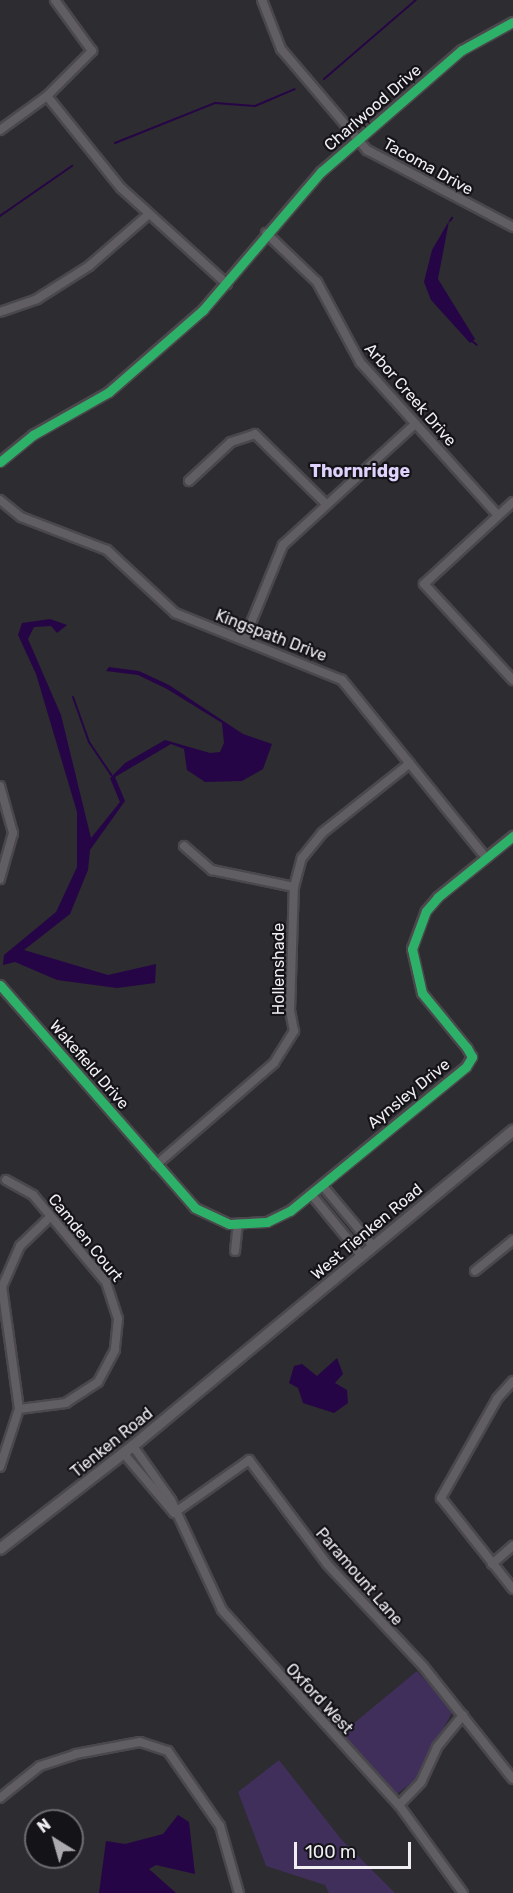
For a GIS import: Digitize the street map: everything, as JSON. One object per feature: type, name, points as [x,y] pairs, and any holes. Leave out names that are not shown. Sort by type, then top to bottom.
[{"type":"street","points":[[1,127],[47,96],[92,51],[56,0]]},
{"type":"street","name":"Tacoma Drive","points":[[262,0],[281,49],[358,141],[420,183],[513,227]]},
{"type":"street","name":"Charlwood Drive","points":[[266,233],[358,141],[462,50],[513,22]]},
{"type":"street","points":[[47,96],[149,214],[182,238],[227,284]]},
{"type":"street","points":[[0,312],[37,300],[89,266],[149,214]]},
{"type":"street","points":[[0,462],[33,435],[110,392],[227,284],[266,233]]},
{"type":"street","name":"Arbor Creek Drive","points":[[266,233],[317,282],[353,351],[415,424],[498,515]]},
{"type":"street","points":[[244,640],[273,558],[326,504],[415,424]]},
{"type":"street","points":[[189,481],[231,442],[255,435],[326,504]]},
{"type":"street","name":"Kingspath Drive","points":[[0,500],[21,517],[107,550],[163,607],[342,680],[486,858]]},
{"type":"street","points":[[513,502],[424,584],[513,680]]},
{"type":"street","name":"Hollenshade","points":[[156,1165],[262,1077],[294,1031],[290,1011],[294,887],[310,845],[410,763]]},
{"type":"street","points":[[0,786],[13,833],[0,879]]},
{"type":"street","name":"Aynsley Drive","points":[[238,1224],[267,1222],[311,1194],[472,1057],[422,993],[412,949],[426,911],[513,836]]},
{"type":"street","points":[[184,846],[213,870],[294,887]]},
{"type":"street","name":"Wakefield Drive","points":[[0,985],[195,1208],[238,1224]]},
{"type":"street","name":"West Tienken Road","points":[[240,1357],[513,1131]]},
{"type":"street","name":"Camden Court","points":[[6,1180],[33,1195],[106,1282],[116,1305],[118,1336],[109,1367],[91,1388],[51,1407],[19,1409]]},
{"type":"street","points":[[322,1185],[373,1246]]},
{"type":"street","points":[[311,1194],[362,1255]]},
{"type":"street","points":[[0,1467],[19,1409],[2,1287],[20,1246],[50,1217]]},
{"type":"street","points":[[235,1251],[238,1224]]},
{"type":"street","points":[[475,1270],[513,1240]]},
{"type":"street","name":"Tienken Road","points":[[0,1549],[124,1454],[240,1357]]},
{"type":"street","points":[[513,1381],[497,1399],[441,1498],[513,1588]]},
{"type":"street","name":"Oxford West","points":[[133,1446],[174,1513],[222,1610],[399,1805],[463,1893]]},
{"type":"street","name":"Oxford West","points":[[124,1454],[174,1513]]},
{"type":"street","name":"Paramount Lane","points":[[174,1513],[249,1460],[327,1564],[463,1715],[513,1779]]},
{"type":"street","points":[[492,1564],[513,1546]]},
{"type":"street","points":[[399,1805],[421,1782],[437,1747],[463,1715]]},
{"type":"street","points":[[0,1798],[40,1766],[76,1754],[140,1742],[168,1751],[194,1781],[220,1826],[239,1893]]},
{"type":"shaded area","points":[[449,221],[438,279],[475,339],[470,343],[431,300],[424,282],[432,250]]},
{"type":"shaded area","points":[[50,619],[67,625],[57,633],[51,626],[34,627],[28,639],[61,715],[91,838],[120,802],[110,778],[125,763],[165,740],[210,753],[220,752],[224,743],[222,723],[167,689],[138,675],[106,671],[109,667],[139,671],[169,685],[243,734],[272,744],[263,769],[242,781],[205,782],[187,770],[184,749],[171,744],[115,777],[125,801],[90,850],[88,870],[70,914],[24,950],[108,975],[156,964],[155,983],[117,988],[57,980],[15,962],[3,965],[4,955],[56,912],[77,867],[77,812],[36,674],[18,635],[22,623]]},
{"type":"shaded area","points":[[337,1358],[343,1374],[335,1383],[347,1390],[348,1403],[334,1413],[303,1403],[298,1388],[289,1383],[294,1366],[302,1364],[317,1376]]},
{"type":"shaded area","points":[[417,1671],[453,1711],[415,1780],[397,1794],[342,1733]]},
{"type":"shaded area","points":[[279,1760],[341,1839],[395,1893],[329,1893],[325,1885],[266,1866],[238,1792]]},
{"type":"shaded area","points":[[178,1815],[189,1822],[195,1874],[156,1865],[149,1869],[176,1893],[99,1893],[106,1841],[125,1844],[163,1834]]},
{"type":"waterway","points":[[324,79],[416,0]]},
{"type":"waterway","points":[[115,143],[215,103],[255,106],[295,89]]},
{"type":"waterway","points":[[0,216],[72,166]]},
{"type":"waterway","points":[[472,341],[477,345]]},
{"type":"waterway","points":[[73,697],[89,742],[111,775]]},
{"type":"cycle path","points":[[0,462],[33,435],[109,392],[203,310],[321,172],[462,50],[513,22]]},
{"type":"cycle path","points":[[0,985],[195,1208],[230,1224],[267,1222],[290,1211],[466,1067],[472,1057],[422,993],[412,949],[426,911],[438,897],[513,836]]},
{"type":"district","name":"Thornridge","points":[[360,471]]}]
